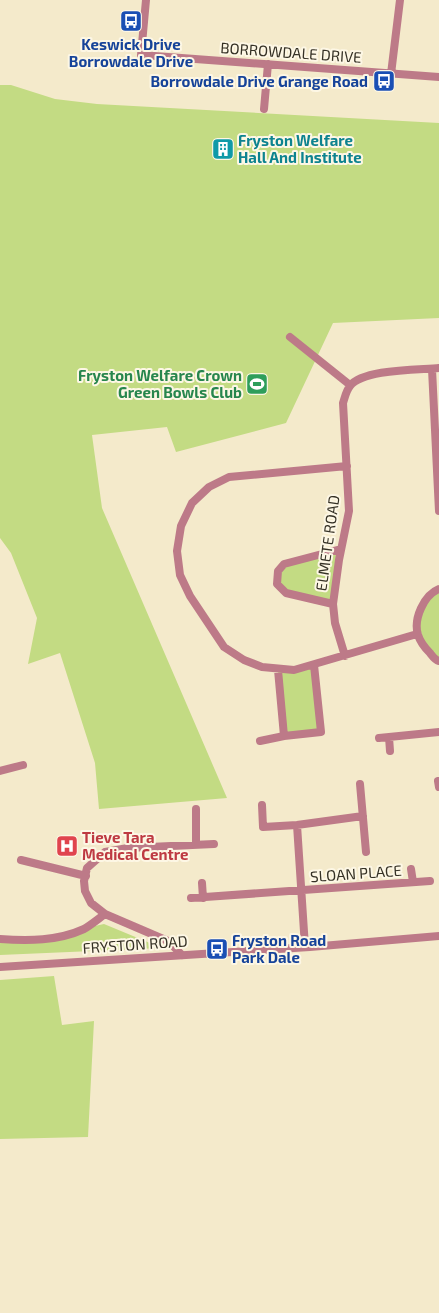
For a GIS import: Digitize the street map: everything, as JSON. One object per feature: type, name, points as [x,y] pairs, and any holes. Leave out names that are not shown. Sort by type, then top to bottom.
[{"type":"street","name":"BORROWDALE DRIVE","points":[[146,0],[142,55],[439,77]]},
{"type":"street","points":[[391,74],[400,0]]},
{"type":"street","points":[[264,109],[268,64]]},
{"type":"street","points":[[290,337],[350,385],[367,376],[385,372],[435,368],[439,510]]},
{"type":"street","name":"ELMETE ROAD","points":[[345,656],[335,623],[333,604],[341,549],[349,511],[343,403],[350,385]]},
{"type":"street","points":[[347,466],[229,477],[209,487],[192,503],[181,526],[177,551],[180,575],[190,596],[224,648],[244,660],[262,667],[278,670],[294,670],[417,634]]},
{"type":"street","points":[[333,604],[286,594],[277,584],[278,571],[284,564],[341,549]]},
{"type":"street","points":[[439,589],[427,597],[421,608],[417,634],[425,648],[436,660],[439,661]]},
{"type":"street","points":[[260,741],[284,736],[321,732],[314,665]]},
{"type":"street","points":[[278,670],[284,736]]},
{"type":"street","points":[[379,738],[439,732]]},
{"type":"street","points":[[389,737],[390,751]]},
{"type":"street","points":[[0,771],[23,764]]},
{"type":"street","name":"SLOAN PLACE","points":[[360,784],[366,852]]},
{"type":"street","points":[[262,804],[263,827],[297,825],[363,816]]},
{"type":"street","points":[[196,809],[196,845]]},
{"type":"street","name":"SLOAN PLACE","points":[[297,825],[305,947]]},
{"type":"street","points":[[182,955],[168,941],[105,914],[91,903],[85,891],[88,868],[105,852],[128,848],[214,844]]},
{"type":"street","points":[[21,860],[86,876]]},
{"type":"street","name":"SLOAN PLACE","points":[[411,869],[413,882]]},
{"type":"street","name":"SLOAN PLACE","points":[[191,898],[430,881]]},
{"type":"street","points":[[202,883],[203,898]]},
{"type":"street","name":"FRYSTON ROAD","points":[[0,939],[26,941],[65,936],[85,928],[105,914]]},
{"type":"street","name":"FRYSTON ROAD","points":[[0,967],[305,947],[439,936]]},
{"type":"green space","points":[[0,85],[11,85],[55,99],[97,104],[439,123],[439,318],[333,323],[286,423],[176,452],[167,427],[92,435],[102,508],[227,798],[99,809],[95,763],[60,653],[28,664],[37,618],[11,553],[0,538]]},
{"type":"green space","points":[[341,549],[333,604],[286,593],[277,584],[284,564]]},
{"type":"green space","points":[[439,589],[439,661],[425,648],[418,620],[421,608]]},
{"type":"green space","points":[[314,665],[321,732],[284,736],[278,670]]},
{"type":"green space","points":[[104,924],[162,948],[0,955],[0,939],[26,941]]},
{"type":"green space","points":[[54,976],[62,1025],[94,1021],[88,1137],[0,1139],[0,980]]},
{"type":"place","name":"Keswick Drive Borrowdale Drive","points":[[131,21]]},
{"type":"place","name":"Borrowdale Drive Grange Road","points":[[384,81]]},
{"type":"place","name":"Fryston Welfare Hall And Institute","points":[[223,149]]},
{"type":"place","name":"Fryston Welfare Crown Green Bowls Club","points":[[257,384]]},
{"type":"place","name":"Tieve Tara Medical Centre","points":[[67,846]]},
{"type":"place","name":"Fryston Road Park Dale","points":[[217,949]]}]
